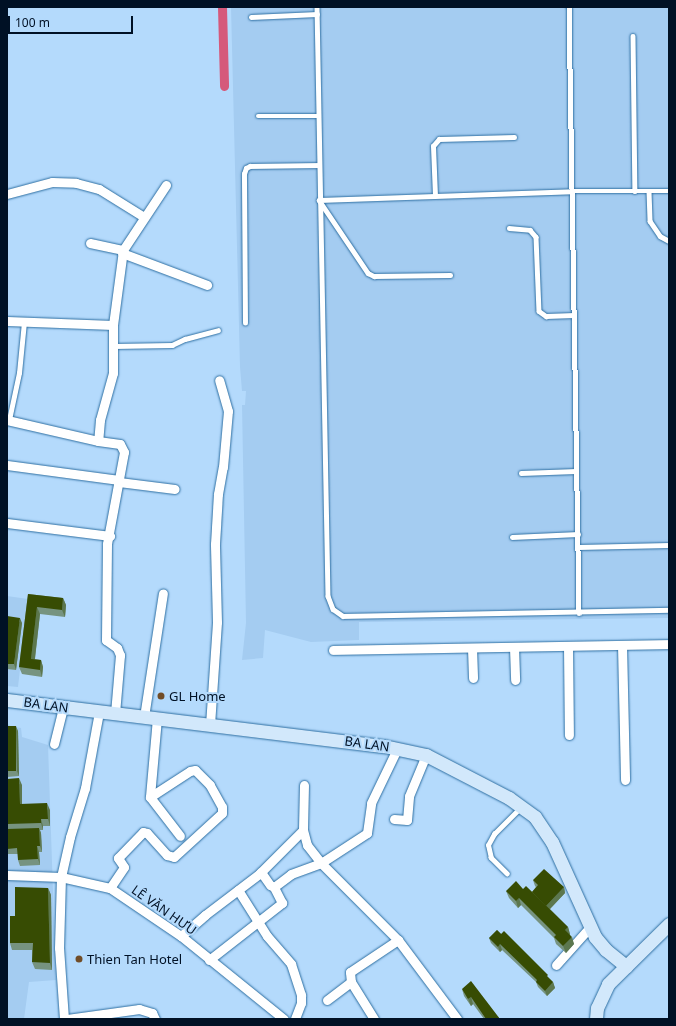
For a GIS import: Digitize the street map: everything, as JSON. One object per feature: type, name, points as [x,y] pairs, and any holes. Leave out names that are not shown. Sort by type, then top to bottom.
[{"type":"street","points":[[7,194],[52,182],[76,183],[99,189],[144,217]]},
{"type":"street","points":[[98,441],[100,420],[113,373],[113,325],[122,252],[166,185]]},
{"type":"street","points":[[90,243],[122,252],[207,285]]},
{"type":"street","points":[[7,321],[113,325]]},
{"type":"street","points":[[210,725],[217,622],[215,544],[228,411],[219,380]]},
{"type":"street","points":[[8,420],[98,441],[120,444],[123,448],[110,536],[107,544],[106,640],[117,648],[120,653],[115,714]]},
{"type":"street","points":[[7,465],[175,489]]},
{"type":"street","points":[[7,523],[110,536]]},
{"type":"street","points":[[163,593],[151,718],[150,798],[180,836]]},
{"type":"street","points":[[333,650],[669,644]]},
{"type":"street","points":[[622,645],[625,780]]},
{"type":"street","points":[[568,646],[569,735]]},
{"type":"street","points":[[514,647],[515,680]]},
{"type":"street","points":[[472,648],[473,678]]},
{"type":"street","name":"BA LAN","points":[[7,700],[397,749],[426,755],[522,806],[535,817],[552,842],[590,927],[606,950],[626,966]]},
{"type":"street","points":[[54,744],[63,707]]},
{"type":"street","points":[[64,1019],[59,948],[61,877],[70,837],[86,788],[99,712]]},
{"type":"street","points":[[274,887],[291,874],[321,863],[367,833],[371,803],[397,749]]},
{"type":"street","points":[[394,819],[407,820],[408,796],[426,755]]},
{"type":"street","points":[[110,888],[124,867],[118,858],[143,832],[148,833],[167,855],[174,857],[222,812],[222,807],[210,785],[195,770],[190,771],[150,798]]},
{"type":"street","points":[[304,785],[303,830],[307,845],[321,863],[398,940],[457,1019]]},
{"type":"street","points":[[181,936],[261,872],[303,830]]},
{"type":"street","points":[[209,960],[282,903],[274,887],[270,885],[261,872]]},
{"type":"street","name":"LÊ VĂN HƯU","points":[[7,875],[61,877],[110,888],[181,936],[281,1018]]},
{"type":"street","points":[[238,890],[267,936],[291,964],[296,974],[301,995],[301,1004],[294,1019]]},
{"type":"street","points":[[596,1019],[597,1008],[608,984],[669,924]]},
{"type":"street","points":[[556,965],[590,927]]},
{"type":"street","points":[[374,1019],[351,982],[350,972],[398,940]]},
{"type":"street","points":[[327,1000],[351,982]]},
{"type":"street","points":[[67,1019],[96,1017],[139,1008],[152,1013],[155,1019]]},
{"type":"lane","points":[[317,7],[319,200],[328,596],[334,609],[343,616],[579,613],[669,610]]},
{"type":"lane","points":[[569,7],[579,613]]},
{"type":"lane","points":[[251,17],[317,14]]},
{"type":"lane","points":[[633,36],[635,191]]},
{"type":"lane","points":[[258,116],[318,116]]},
{"type":"lane","points":[[435,196],[433,146],[439,139],[514,137]]},
{"type":"lane","points":[[245,323],[244,174],[246,168],[250,166],[319,165]]},
{"type":"lane","points":[[319,200],[572,191],[669,190]]},
{"type":"lane","points":[[649,191],[650,221],[660,236],[669,241]]},
{"type":"lane","points":[[319,200],[368,273],[374,276],[450,275]]},
{"type":"lane","points":[[509,228],[530,230],[536,237],[539,311],[546,316],[574,315]]},
{"type":"lane","points":[[8,420],[19,373],[24,322]]},
{"type":"lane","points":[[114,346],[172,345],[218,330]]},
{"type":"lane","points":[[521,473],[576,471]]},
{"type":"lane","points":[[512,536],[578,534]]},
{"type":"lane","points":[[578,548],[669,545]]},
{"type":"lane","points":[[507,874],[491,858],[488,845],[494,834],[522,806]]},
{"type":"shaded area","points":[[231,7],[669,7],[669,618],[359,622],[359,640],[311,642],[265,630],[263,658],[242,660],[246,623],[242,405],[245,405],[246,391],[242,391],[240,367]]},
{"type":"shaded area","points":[[7,596],[28,599],[18,687],[7,686]]},
{"type":"shaded area","points":[[7,723],[10,726],[21,728],[22,737],[48,745],[56,980],[29,982],[24,1019],[7,1019]]},
{"type":"building","points":[[28,594],[63,598],[62,610],[37,607],[31,659],[41,660],[40,670],[19,667]]},
{"type":"building","points":[[7,616],[20,618],[14,664],[7,664]]},
{"type":"building","points":[[7,726],[16,726],[16,771],[7,771]]},
{"type":"building","points":[[19,778],[20,804],[47,803],[48,819],[41,819],[41,823],[7,824],[7,779]]},
{"type":"building","points":[[39,828],[40,846],[37,846],[38,859],[18,860],[17,848],[7,849],[7,829]]},
{"type":"building","points":[[544,869],[564,887],[546,906],[532,892],[538,885],[533,880]]},
{"type":"building","points":[[516,881],[523,889],[526,886],[568,927],[565,930],[572,937],[563,946],[554,937],[556,935],[519,898],[516,901],[506,891]]},
{"type":"building","points":[[15,887],[48,888],[50,963],[32,962],[33,943],[10,943],[10,916],[15,916]]},
{"type":"building","points":[[497,930],[501,934],[504,931],[548,975],[547,976],[553,982],[545,991],[536,982],[537,980],[500,944],[498,947],[489,938]]},
{"type":"building","points":[[471,981],[500,1019],[486,1019],[471,997],[468,999],[462,989]]},
{"type":"waterway","points":[[222,7],[224,86]]},
{"type":"place","name":"GL Home","points":[[161,696]]},
{"type":"place","name":"Thien Tan Hotel","points":[[79,959]]}]
